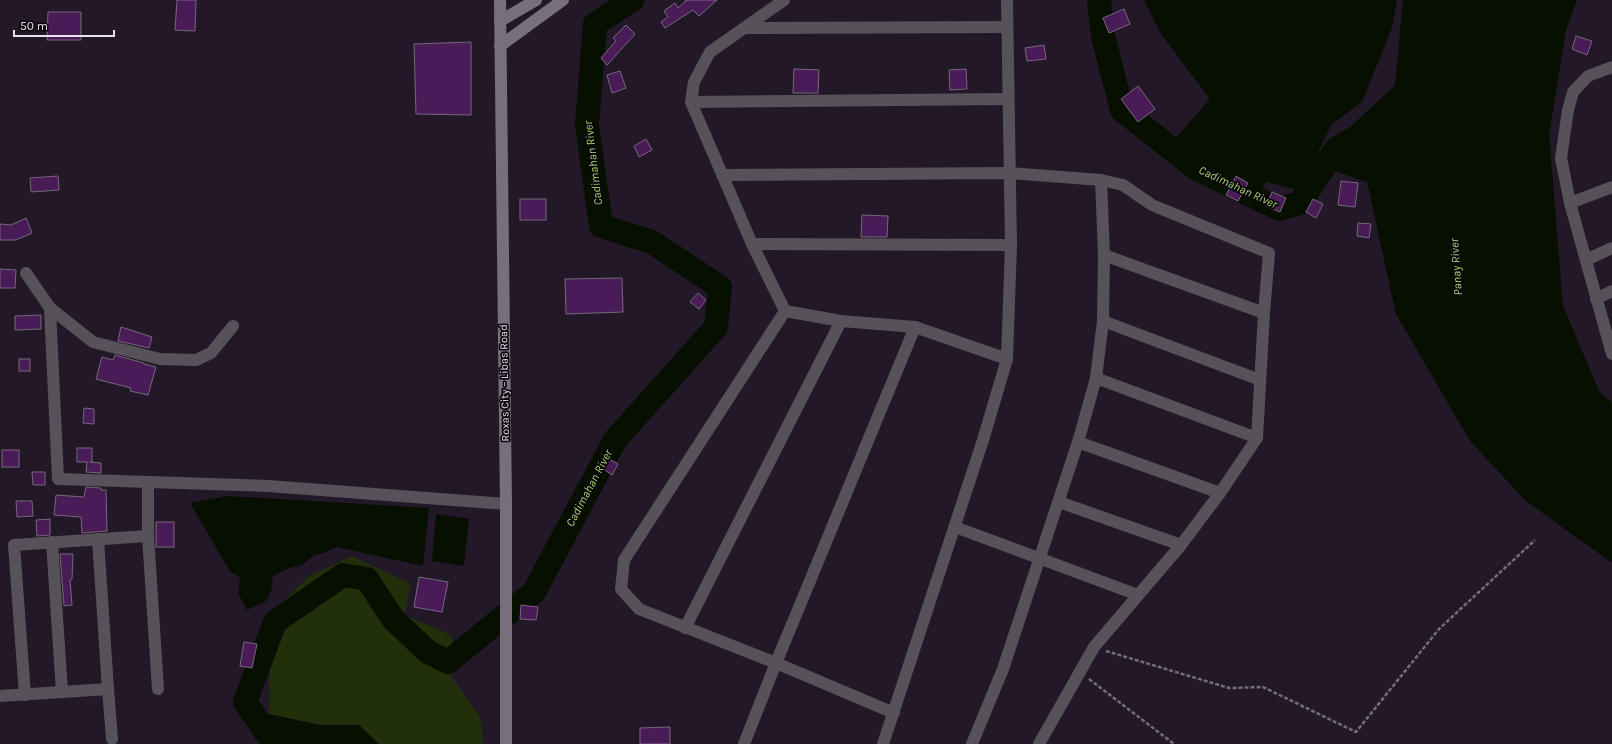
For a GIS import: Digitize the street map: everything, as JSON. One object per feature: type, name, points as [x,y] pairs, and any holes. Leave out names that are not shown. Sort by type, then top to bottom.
[{"type":"main road","name":"Roxas City – Libas Road","points":[[500,0],[506,504],[506,744]]},
{"type":"main road","points":[[500,21],[536,0]]},
{"type":"main road","points":[[500,46],[563,0]]},
{"type":"street","points":[[784,0],[710,52],[694,82],[691,102],[752,244],[785,311]]},
{"type":"street","points":[[883,744],[955,527],[1007,359],[1011,245],[1007,0]]},
{"type":"street","points":[[744,28],[1007,27]]},
{"type":"street","points":[[1612,67],[1588,76],[1573,92],[1568,110],[1560,158],[1570,203],[1612,354]]},
{"type":"street","points":[[691,102],[1008,99]]},
{"type":"street","points":[[722,175],[1009,173],[1102,180],[1123,185],[1152,205],[1269,253],[1257,438],[1220,493],[1181,545],[1094,647],[1039,744]]},
{"type":"street","points":[[972,744],[1003,670],[1059,502],[1096,378],[1103,321],[1104,256],[1102,180]]},
{"type":"street","points":[[1570,203],[1612,187]]},
{"type":"street","points":[[752,244],[1011,245]]},
{"type":"street","points":[[1586,260],[1612,248]]},
{"type":"street","points":[[1104,256],[1264,313]]},
{"type":"street","points":[[26,273],[50,308],[93,342],[160,359],[196,360],[211,353],[233,326]]},
{"type":"street","points":[[1596,299],[1612,291]]},
{"type":"street","points":[[50,308],[58,479],[268,486],[506,504]]},
{"type":"street","points":[[785,311],[841,321],[915,327],[1007,359]]},
{"type":"street","points":[[785,311],[624,560],[622,589],[639,610],[776,663],[894,713]]},
{"type":"street","points":[[686,628],[841,321]]},
{"type":"street","points":[[1103,321],[1260,380]]},
{"type":"street","points":[[744,744],[915,327]]},
{"type":"street","points":[[1096,378],[1257,438]]},
{"type":"street","points":[[1078,442],[1220,493]]},
{"type":"street","points":[[148,483],[148,536],[158,689]]},
{"type":"street","points":[[1059,502],[1181,545]]},
{"type":"street","points":[[955,527],[1138,595]]},
{"type":"street","points":[[25,694],[14,545],[148,536]]},
{"type":"street","points":[[98,539],[112,739]]},
{"type":"street","points":[[52,542],[62,692]]},
{"type":"street","points":[[0,696],[108,689]]},
{"type":"path","points":[[1094,647],[1229,688],[1263,687],[1356,732],[1439,629],[1535,540]]},
{"type":"path","points":[[1081,672],[1174,744]]},
{"type":"green space","points":[[352,556],[411,584],[404,615],[452,635],[451,676],[481,718],[483,744],[379,744],[359,725],[320,725],[269,714],[270,615],[309,576]]},
{"type":"water","points":[[1144,0],[1397,0],[1392,28],[1362,102],[1332,124],[1299,191],[1267,182],[1255,191],[1246,191],[1223,183],[1210,176],[1167,148],[1210,99],[1161,34]]},
{"type":"water","name":"Panay River","points":[[1403,0],[1577,0],[1566,30],[1549,135],[1563,306],[1599,391],[1612,403],[1612,563],[1526,501],[1470,441],[1396,314],[1367,182],[1331,170],[1327,149],[1395,85]]},
{"type":"water","points":[[227,496],[429,508],[423,566],[337,547],[314,555],[301,566],[289,568],[273,576],[271,591],[266,601],[247,610],[238,593],[240,578],[230,571],[190,503]]},
{"type":"water","points":[[436,514],[469,519],[464,566],[432,561]]},
{"type":"water","points":[[269,714],[320,725],[359,725],[379,744],[280,744],[256,733]]},
{"type":"building","points":[[177,0],[196,0],[195,31],[175,30]]},
{"type":"building","points":[[685,0],[717,0],[699,16],[693,10],[665,28],[661,22],[668,17],[664,11],[675,3],[678,8],[686,1]]},
{"type":"building","points":[[1124,9],[1130,24],[1109,33],[1103,18]]},
{"type":"building","points":[[48,12],[81,12],[81,40],[47,40]]},
{"type":"building","points":[[626,25],[635,34],[607,65],[601,58],[616,41],[613,38]]},
{"type":"building","points":[[1576,36],[1592,41],[1587,55],[1572,49]]},
{"type":"building","points":[[471,42],[471,115],[416,114],[414,44]]},
{"type":"building","points":[[1044,45],[1046,59],[1027,61],[1025,48]]},
{"type":"building","points":[[794,69],[819,70],[818,93],[793,93]]},
{"type":"building","points":[[966,69],[967,89],[950,90],[949,70]]},
{"type":"building","points":[[620,71],[626,88],[612,93],[607,75]]},
{"type":"building","points":[[1138,86],[1155,109],[1138,122],[1121,99]]},
{"type":"building","points":[[646,139],[652,150],[639,157],[634,146]]},
{"type":"building","points":[[58,176],[59,190],[31,192],[30,178]]},
{"type":"building","points":[[1236,176],[1248,183],[1238,201],[1226,195]]},
{"type":"building","points":[[1341,181],[1358,183],[1355,207],[1338,205]]},
{"type":"building","points":[[1272,192],[1286,198],[1280,212],[1266,206]]},
{"type":"building","points":[[520,199],[546,199],[546,220],[520,220]]},
{"type":"building","points":[[1313,199],[1323,204],[1316,218],[1306,212]]},
{"type":"building","points":[[862,215],[888,216],[887,237],[861,237]]},
{"type":"building","points":[[26,218],[32,233],[16,240],[0,240],[0,224],[11,225]]},
{"type":"building","points":[[1358,223],[1371,224],[1369,238],[1357,236]]},
{"type":"building","points":[[0,269],[16,270],[15,288],[0,288]]},
{"type":"building","points":[[622,278],[623,312],[566,314],[565,279]]},
{"type":"building","points":[[698,293],[706,300],[699,309],[690,302]]},
{"type":"building","points":[[41,315],[41,329],[15,330],[15,316]]},
{"type":"building","points":[[121,327],[152,337],[149,348],[118,341]]},
{"type":"building","points":[[115,355],[156,367],[148,395],[130,391],[131,388],[96,379],[102,357],[113,360]]},
{"type":"building","points":[[19,359],[30,359],[30,371],[19,371]]},
{"type":"building","points":[[84,408],[94,409],[94,424],[83,423]]},
{"type":"building","points":[[77,448],[92,448],[92,462],[90,462],[101,463],[101,473],[86,472],[87,462],[77,462]]},
{"type":"building","points":[[2,450],[19,450],[19,467],[2,467]]},
{"type":"building","points":[[608,458],[618,464],[612,475],[602,468]]},
{"type":"building","points":[[32,472],[45,472],[45,485],[33,485]]},
{"type":"building","points":[[86,487],[101,488],[101,490],[106,490],[107,531],[82,533],[81,517],[54,515],[56,495],[84,497]]},
{"type":"building","points":[[16,501],[32,501],[33,516],[17,517]]},
{"type":"building","points":[[50,519],[50,535],[37,536],[36,520]]},
{"type":"building","points":[[156,522],[174,522],[174,547],[156,547]]},
{"type":"building","points":[[60,554],[73,554],[72,579],[70,580],[72,605],[64,606]]},
{"type":"building","points":[[419,577],[448,582],[442,612],[414,607]]},
{"type":"building","points":[[521,605],[538,607],[536,620],[520,619]]},
{"type":"building","points":[[244,642],[257,644],[252,668],[240,666]]},
{"type":"building","points":[[670,727],[670,744],[640,744],[640,728]]},
{"type":"waterway","name":"Cadimahan River","points":[[315,744],[296,738],[267,734],[245,702],[275,622],[343,575],[367,579],[393,619],[428,652],[448,662],[534,592],[615,440],[716,327],[720,287],[652,242],[601,226],[587,125],[595,24],[632,0]]},
{"type":"waterway","name":"Cadimahan River","points":[[1099,0],[1103,36],[1122,110],[1197,169],[1279,209],[1300,203],[1336,149],[1353,139]]}]
